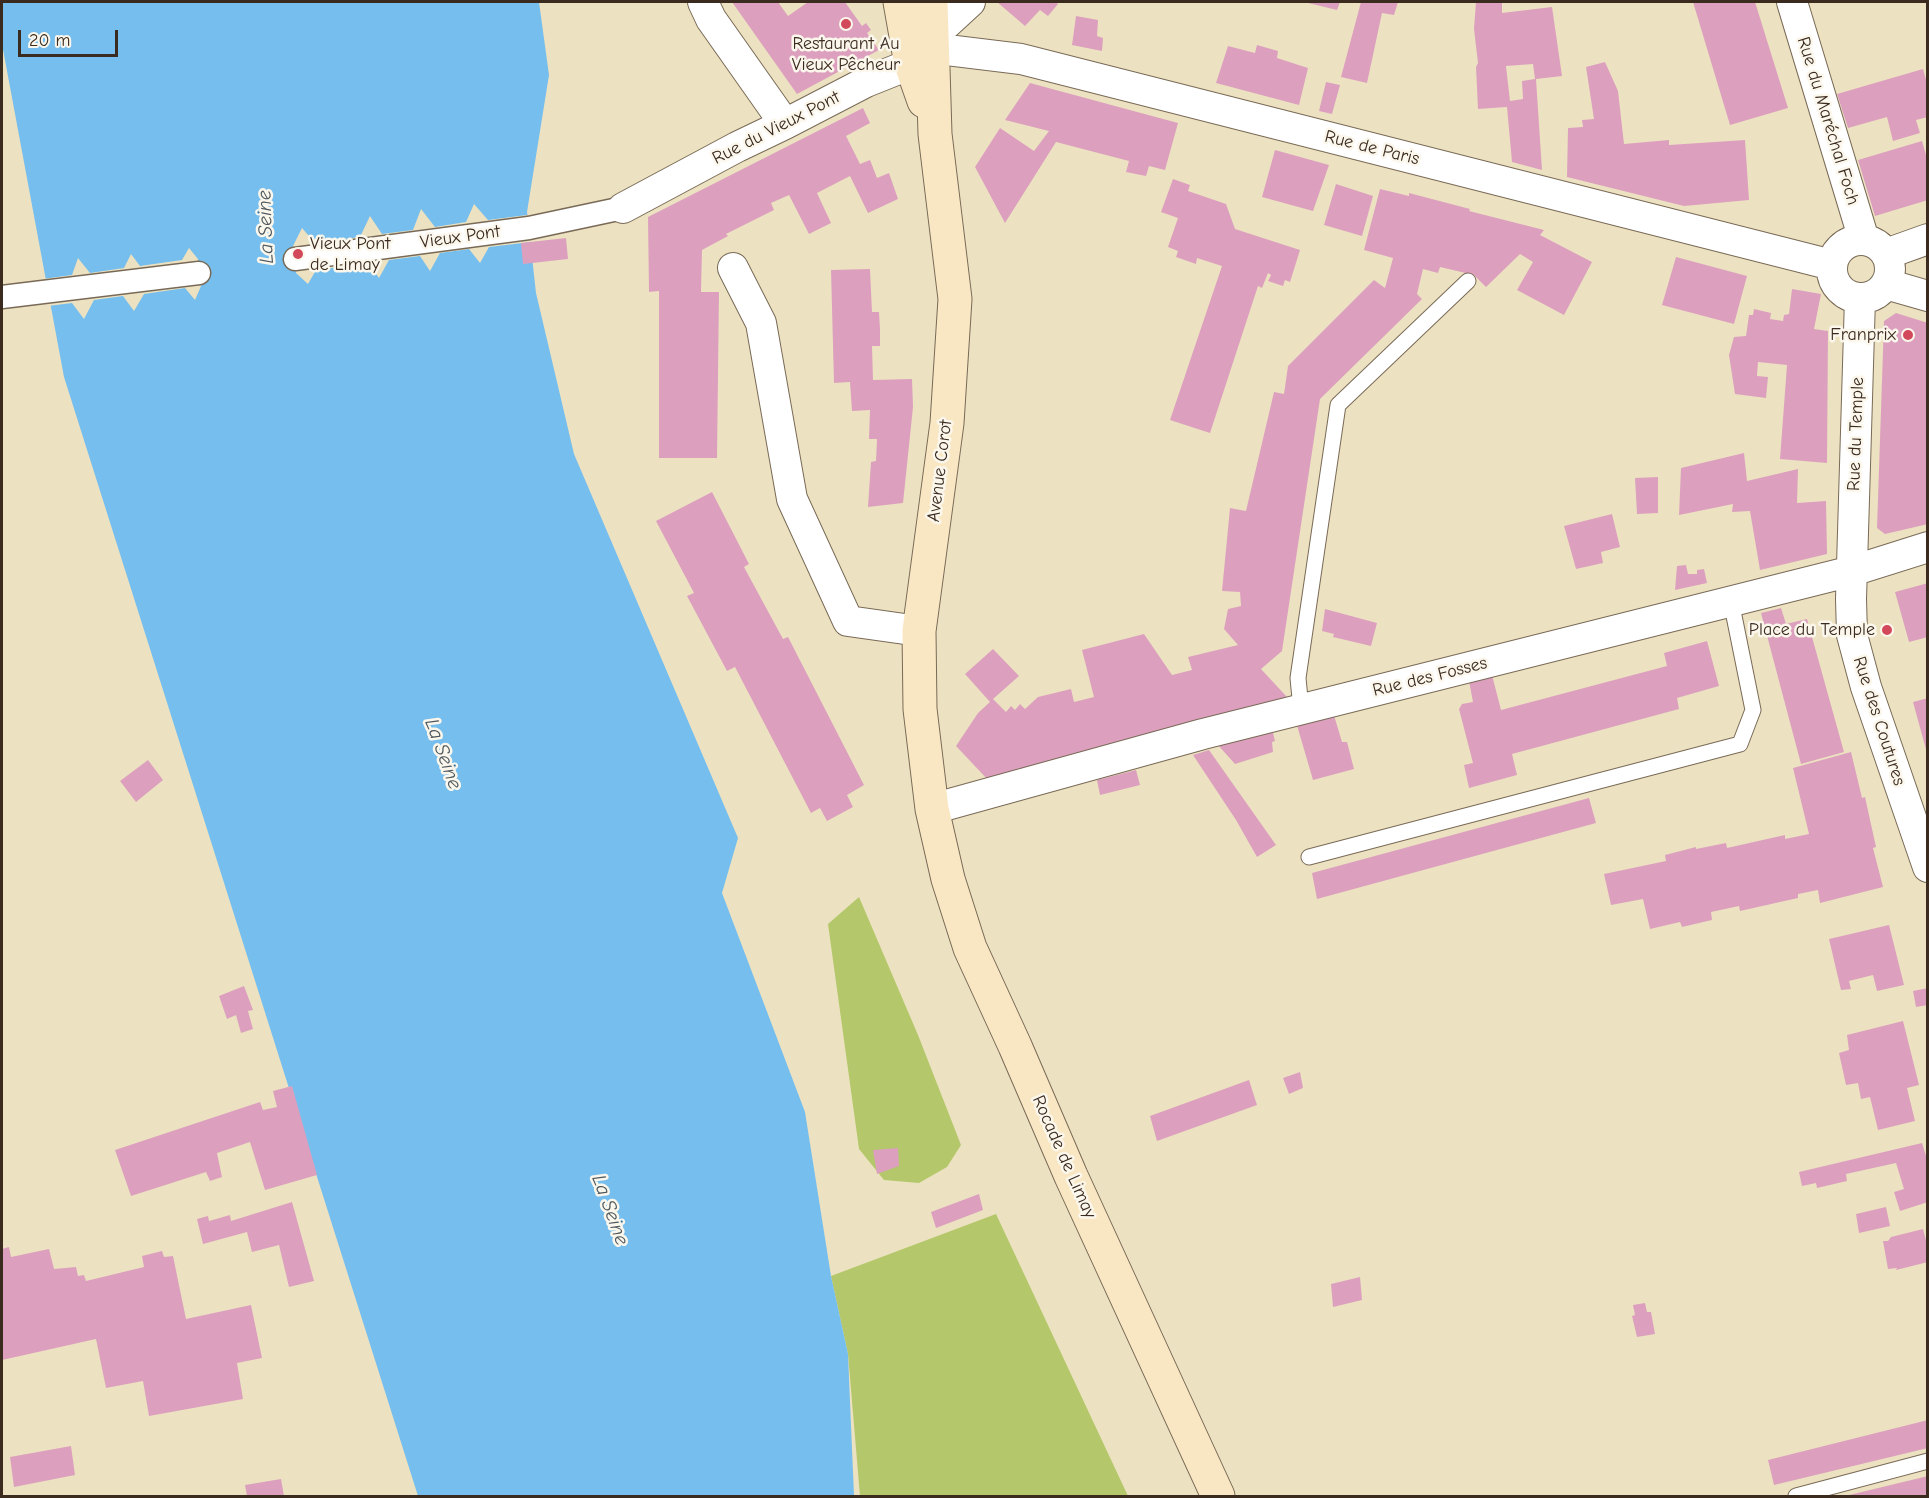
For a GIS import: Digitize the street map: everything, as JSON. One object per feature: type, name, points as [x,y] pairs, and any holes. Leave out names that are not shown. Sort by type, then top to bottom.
[{"type":"main road","name":"Avenue Corot","points":[[919,36],[935,134],[955,299],[947,423],[919,631],[920,709],[932,809]]},
{"type":"main road","name":"Rocade de Limay","points":[[932,809],[948,879],[970,948],[1218,1497]]},
{"type":"street","points":[[703,2],[711,19],[785,124]]},
{"type":"street","name":"Rue du Vieux Pont","points":[[624,208],[737,147],[866,82],[919,36],[945,25],[970,2]]},
{"type":"street","name":"Rue du Maréchal Foch","points":[[1792,2],[1875,247]]},
{"type":"street","name":"Rue de Paris","points":[[919,36],[1021,59],[1832,265]]},
{"type":"street","name":"Vieux Pont","points":[[295,259],[529,228],[624,208]]},
{"type":"street","points":[[1875,247],[1890,269],[1886,284],[1875,295],[1860,298],[1842,291],[1832,275],[1832,265],[1840,249],[1847,243],[1875,247],[1928,239]]},
{"type":"street","points":[[733,268],[761,323],[792,499],[848,621],[919,631]]},
{"type":"street","points":[[2,297],[199,273]]},
{"type":"street","points":[[1886,284],[1928,296]]},
{"type":"street","name":"Rue du Temple","points":[[1852,571],[1860,298]]},
{"type":"street","name":"Rue des Fosses","points":[[932,809],[1203,734],[1852,571],[1928,547]]},
{"type":"street","name":"Rue des Coutures","points":[[1852,571],[1852,635],[1866,687],[1928,867]]},
{"type":"lane","points":[[1301,709],[1298,678],[1338,405],[1468,281]]},
{"type":"lane","points":[[1309,857],[1740,744],[1753,710],[1731,601]]},
{"type":"lane","points":[[1796,1497],[1928,1461]]},
{"type":"green space","points":[[859,897],[918,1035],[961,1145],[947,1167],[919,1183],[884,1180],[859,1149],[828,924]]},
{"type":"green space","points":[[996,1214],[1128,1496],[860,1496],[848,1354],[831,1276]]},
{"type":"water","name":"La Seine","points":[[2,2],[539,2],[549,75],[527,212],[536,293],[574,454],[738,838],[722,893],[805,1112],[831,1276],[848,1354],[854,1496],[418,1496],[64,377],[2,44]]},
{"type":"pier","points":[[474,204],[488,220],[527,215],[531,242],[489,247],[480,263],[469,249],[440,253],[430,271],[420,256],[389,260],[379,278],[368,263],[316,270],[308,284],[296,273],[293,246],[302,228],[315,243],[360,237],[370,216],[382,234],[413,230],[421,209],[435,227],[466,222]]},
{"type":"pier","points":[[189,248],[198,259],[201,286],[195,300],[185,288],[144,294],[134,311],[123,296],[94,300],[84,319],[72,303],[48,306],[43,279],[72,275],[78,258],[90,273],[124,268],[131,254],[140,266],[182,260]]},
{"type":"building","points":[[732,2],[778,2],[788,16],[808,2],[845,2],[862,26],[866,23],[871,30],[867,33],[879,50],[797,94]]},
{"type":"building","points":[[997,2],[1056,2],[1058,4],[1048,16],[1040,10],[1025,26]]},
{"type":"building","points":[[1304,2],[1340,2],[1337,10]]},
{"type":"building","points":[[1361,2],[1398,2],[1394,15],[1382,13],[1367,83],[1341,77]]},
{"type":"building","points":[[1476,2],[1502,2],[1502,13],[1552,7],[1562,76],[1536,79],[1542,170],[1512,162],[1507,107],[1478,109],[1476,67],[1478,63],[1474,29]],"holes":[[[1533,64],[1535,79],[1522,81],[1523,99],[1510,101],[1506,66]]]},
{"type":"building","points":[[1693,2],[1755,2],[1788,108],[1730,125]]},
{"type":"building","points":[[1076,16],[1098,20],[1097,36],[1103,38],[1102,51],[1072,45]]},
{"type":"building","points":[[1257,45],[1278,51],[1277,58],[1308,68],[1299,105],[1216,83],[1228,46],[1255,53]]},
{"type":"building","points":[[1605,62],[1618,91],[1624,144],[1669,140],[1669,145],[1745,140],[1749,200],[1684,206],[1567,177],[1568,128],[1583,127],[1582,120],[1594,119],[1586,67]]},
{"type":"building","points":[[1923,69],[1928,87],[1928,117],[1916,120],[1920,133],[1893,141],[1887,117],[1848,128],[1837,94]]},
{"type":"building","points":[[1326,82],[1340,85],[1332,114],[1319,111]]},
{"type":"building","points":[[1030,83],[1178,123],[1165,170],[1149,166],[1146,176],[1126,172],[1129,161],[1056,142],[1005,223],[975,167],[1000,128],[1034,151],[1049,131],[1005,120]]},
{"type":"building","points":[[863,108],[870,123],[846,136],[860,164],[870,160],[877,178],[889,173],[898,199],[868,213],[850,176],[817,193],[831,223],[809,234],[789,195],[771,203],[774,210],[726,234],[728,236],[702,250],[701,292],[719,292],[717,458],[659,458],[659,291],[649,292],[648,217]]},
{"type":"building","points":[[1922,141],[1928,162],[1928,200],[1875,216],[1858,160]]},
{"type":"building","points":[[1275,150],[1329,165],[1313,211],[1262,197]]},
{"type":"building","points":[[1173,179],[1190,185],[1188,191],[1226,204],[1235,229],[1300,250],[1290,282],[1285,280],[1283,286],[1268,281],[1271,275],[1268,273],[1262,288],[1258,286],[1210,433],[1170,420],[1222,266],[1197,258],[1196,264],[1176,257],[1178,251],[1168,247],[1178,218],[1161,212]]},
{"type":"building","points":[[1336,184],[1373,196],[1362,236],[1324,225]]},
{"type":"building","points":[[1380,189],[1409,196],[1409,193],[1544,230],[1540,235],[1592,262],[1564,315],[1517,290],[1533,262],[1520,254],[1486,287],[1474,275],[1440,267],[1438,273],[1423,269],[1417,294],[1422,299],[1320,399],[1282,651],[1261,669],[1287,697],[989,781],[956,746],[978,713],[990,702],[965,674],[993,649],[1019,676],[993,699],[1006,712],[1011,706],[1015,710],[1020,704],[1025,709],[1038,697],[1071,689],[1074,702],[1094,697],[1082,650],[1144,634],[1172,675],[1192,670],[1188,657],[1238,645],[1224,629],[1228,609],[1241,606],[1240,592],[1222,591],[1230,508],[1246,511],[1274,392],[1284,394],[1288,366],[1374,280],[1385,288],[1393,258],[1364,250]]},
{"type":"building","points":[[566,238],[568,259],[523,264],[521,243]]},
{"type":"building","points":[[1676,257],[1747,276],[1734,324],[1662,305]]},
{"type":"building","points":[[870,269],[872,312],[879,312],[880,329],[880,346],[872,346],[873,380],[912,379],[913,407],[903,503],[868,507],[871,462],[876,461],[877,439],[869,439],[870,410],[852,411],[850,382],[834,383],[831,270]]},
{"type":"building","points":[[1792,289],[1821,294],[1814,329],[1828,331],[1827,463],[1780,459],[1787,365],[1758,362],[1757,376],[1768,377],[1766,398],[1735,394],[1729,355],[1734,337],[1746,336],[1749,315],[1753,315],[1754,309],[1771,313],[1770,319],[1783,321],[1784,315],[1789,314]]},
{"type":"building","points":[[1896,313],[1928,323],[1928,524],[1885,534],[1877,528],[1884,321]]},
{"type":"building","points":[[1744,453],[1747,481],[1798,469],[1797,503],[1826,501],[1827,554],[1760,570],[1750,511],[1732,512],[1733,504],[1679,515],[1681,468]]},
{"type":"building","points":[[1658,477],[1658,513],[1637,514],[1635,478]]},
{"type":"building","points":[[712,492],[749,564],[744,567],[783,639],[788,637],[864,785],[847,795],[853,807],[827,821],[820,808],[811,813],[735,667],[727,671],[687,596],[694,593],[656,521]]},
{"type":"building","points":[[1612,514],[1620,547],[1601,552],[1603,563],[1576,569],[1564,526]]},
{"type":"building","points":[[1686,565],[1688,574],[1697,574],[1697,570],[1704,569],[1707,583],[1675,590],[1677,566]]},
{"type":"building","points":[[1928,583],[1928,637],[1909,642],[1895,592]]},
{"type":"building","points":[[1781,608],[1786,624],[1807,619],[1844,752],[1801,764],[1761,613]]},
{"type":"building","points":[[1325,609],[1377,623],[1371,646],[1333,637],[1334,634],[1322,631]]},
{"type":"building","points":[[1707,641],[1719,686],[1677,698],[1679,709],[1512,754],[1517,775],[1469,788],[1464,765],[1473,763],[1459,709],[1462,704],[1473,702],[1469,681],[1492,675],[1501,710],[1667,666],[1664,653]]},
{"type":"building","points":[[1928,698],[1928,753],[1927,753],[1913,702]]},
{"type":"building","points":[[1333,712],[1342,742],[1347,742],[1354,769],[1313,780],[1296,722]]},
{"type":"building","points":[[1272,729],[1275,741],[1272,742],[1273,752],[1235,764],[1217,744]]},
{"type":"building","points":[[1209,750],[1276,845],[1257,857],[1236,820],[1193,755]]},
{"type":"building","points":[[1851,752],[1862,798],[1865,797],[1876,847],[1873,848],[1883,887],[1820,903],[1818,890],[1798,894],[1798,898],[1740,911],[1739,906],[1711,912],[1712,920],[1682,927],[1680,922],[1650,929],[1643,899],[1611,905],[1604,874],[1666,861],[1665,855],[1696,847],[1696,849],[1726,843],[1727,848],[1785,835],[1785,839],[1809,834],[1793,768]]},
{"type":"building","points":[[148,760],[163,780],[136,802],[120,781]]},
{"type":"building","points":[[1136,770],[1140,785],[1100,795],[1097,780]]},
{"type":"building","points":[[1589,798],[1596,823],[1317,899],[1312,873]]},
{"type":"building","points":[[1889,925],[1904,985],[1877,991],[1873,975],[1849,981],[1851,989],[1841,990],[1829,939]]},
{"type":"building","points":[[244,986],[253,1010],[248,1011],[253,1029],[241,1033],[236,1015],[227,1019],[219,996]]},
{"type":"building","points":[[1928,988],[1928,1005],[1916,1007],[1913,991]]},
{"type":"building","points":[[1903,1021],[1919,1085],[1907,1088],[1915,1121],[1878,1130],[1870,1097],[1861,1099],[1858,1083],[1846,1085],[1839,1053],[1849,1050],[1847,1035]]},
{"type":"building","points":[[1300,1072],[1303,1088],[1289,1094],[1283,1078]]},
{"type":"building","points":[[1249,1080],[1257,1105],[1157,1141],[1150,1116]]},
{"type":"building","points":[[292,1086],[317,1175],[265,1190],[250,1142],[217,1153],[222,1177],[210,1181],[206,1172],[131,1196],[115,1150],[260,1102],[263,1110],[277,1107],[273,1091]]},
{"type":"building","points":[[1922,1143],[1928,1162],[1928,1202],[1900,1211],[1894,1192],[1904,1189],[1896,1163],[1846,1174],[1847,1181],[1817,1188],[1816,1183],[1802,1186],[1799,1172]]},
{"type":"building","points":[[898,1148],[899,1166],[877,1174],[873,1150]]},
{"type":"building","points":[[979,1194],[983,1210],[936,1228],[931,1212]]},
{"type":"building","points":[[292,1202],[314,1281],[289,1287],[279,1245],[252,1252],[247,1232],[203,1244],[197,1219],[208,1216],[209,1221],[230,1215],[231,1221]]},
{"type":"building","points":[[1886,1207],[1890,1226],[1859,1233],[1856,1214]]},
{"type":"building","points":[[1923,1229],[1928,1248],[1928,1262],[1896,1270],[1897,1268],[1888,1269],[1883,1241]]},
{"type":"building","points":[[9,1247],[11,1257],[49,1249],[54,1269],[76,1267],[78,1276],[84,1275],[86,1281],[144,1267],[142,1256],[162,1251],[164,1257],[173,1256],[186,1319],[251,1305],[262,1358],[237,1363],[243,1399],[149,1416],[143,1381],[106,1388],[96,1339],[2,1360],[2,1249]]},
{"type":"building","points":[[1360,1277],[1362,1300],[1333,1307],[1331,1284]]},
{"type":"building","points":[[1645,1303],[1647,1312],[1651,1312],[1655,1334],[1637,1337],[1632,1316],[1635,1315],[1633,1305]]},
{"type":"building","points":[[1928,1420],[1928,1448],[1774,1485],[1768,1460]]},
{"type":"building","points":[[71,1446],[75,1475],[14,1487],[10,1457]]},
{"type":"building","points":[[1928,1476],[1928,1496],[1845,1496]]},
{"type":"building","points":[[281,1479],[284,1496],[247,1496],[245,1485]]},
{"type":"place","name":"Restaurant Au Vieux Pêcheur","points":[[846,24]]},
{"type":"place","name":"Vieux Pont de Limay","points":[[298,254]]},
{"type":"place","name":"Franprix","points":[[1908,335]]},
{"type":"place","name":"Place du Temple","points":[[1887,630]]}]
